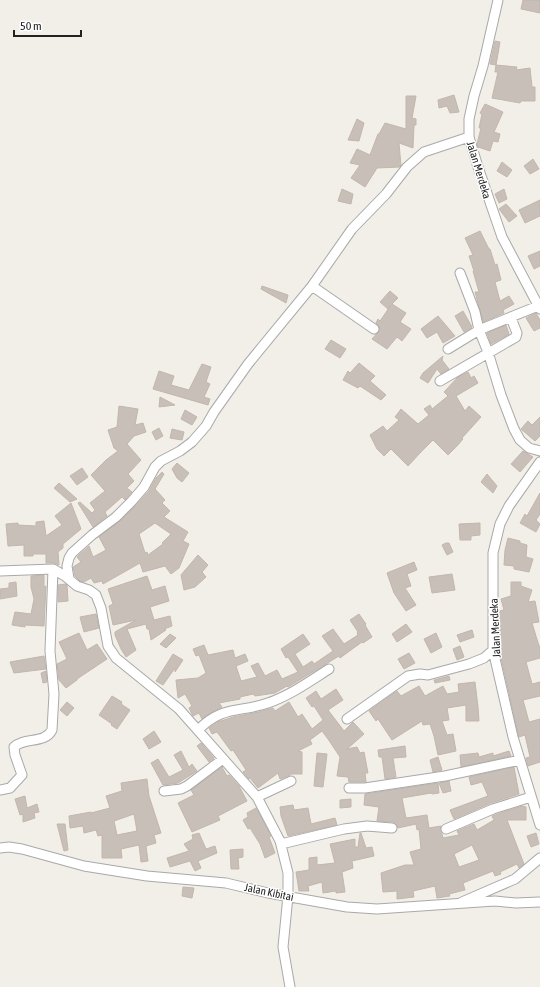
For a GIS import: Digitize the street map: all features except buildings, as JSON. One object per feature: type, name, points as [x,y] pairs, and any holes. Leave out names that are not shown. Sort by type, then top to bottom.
[{"type":"street","name":"Jalan Merdeka","points":[[498,0],[469,119],[469,136],[482,182],[502,237],[539,307]]},
{"type":"street","points":[[69,579],[68,566],[69,558],[72,552],[131,502],[144,487],[155,467],[161,461],[180,451],[192,442],[206,426],[214,412],[248,364],[312,286],[352,229],[386,194],[407,167],[424,152],[469,136]]},
{"type":"street","points":[[460,273],[475,312],[479,330],[514,429],[520,440],[529,448],[540,451]]},
{"type":"street","points":[[312,286],[374,329]]},
{"type":"street","points":[[448,349],[479,330],[539,307]]},
{"type":"street","points":[[440,381],[488,352],[515,338],[518,335],[511,318]]},
{"type":"street","name":"Jalan Merdeka","points":[[540,462],[509,506],[500,524],[493,553],[493,650],[513,737],[530,797],[540,824]]},
{"type":"street","points":[[0,790],[10,788],[22,775],[15,755],[14,746],[44,737],[52,730],[54,694],[50,651],[53,569]]},
{"type":"street","points":[[0,571],[53,569],[77,586],[90,590],[96,595],[101,608],[108,646],[116,658],[179,710],[257,796],[281,844],[288,873],[288,896],[283,947],[290,987]]},
{"type":"street","points":[[347,718],[408,676],[428,674],[469,664],[484,658],[493,650]]},
{"type":"street","points":[[198,730],[214,717],[224,712],[267,704],[289,695],[329,669]]},
{"type":"street","points":[[164,791],[181,789],[187,786],[223,759]]},
{"type":"street","points":[[349,788],[365,788],[437,777],[520,760]]},
{"type":"street","points":[[257,796],[291,781]]},
{"type":"street","points":[[446,829],[530,797]]},
{"type":"street","points":[[281,844],[344,828],[367,826],[392,828]]},
{"type":"street","name":"Jalan Kibitai","points":[[0,848],[9,847],[22,849],[84,866],[147,876],[226,883],[268,893],[335,905],[378,909],[495,901],[516,903],[540,902]]},
{"type":"street","points":[[458,904],[515,879],[540,858]]}]
